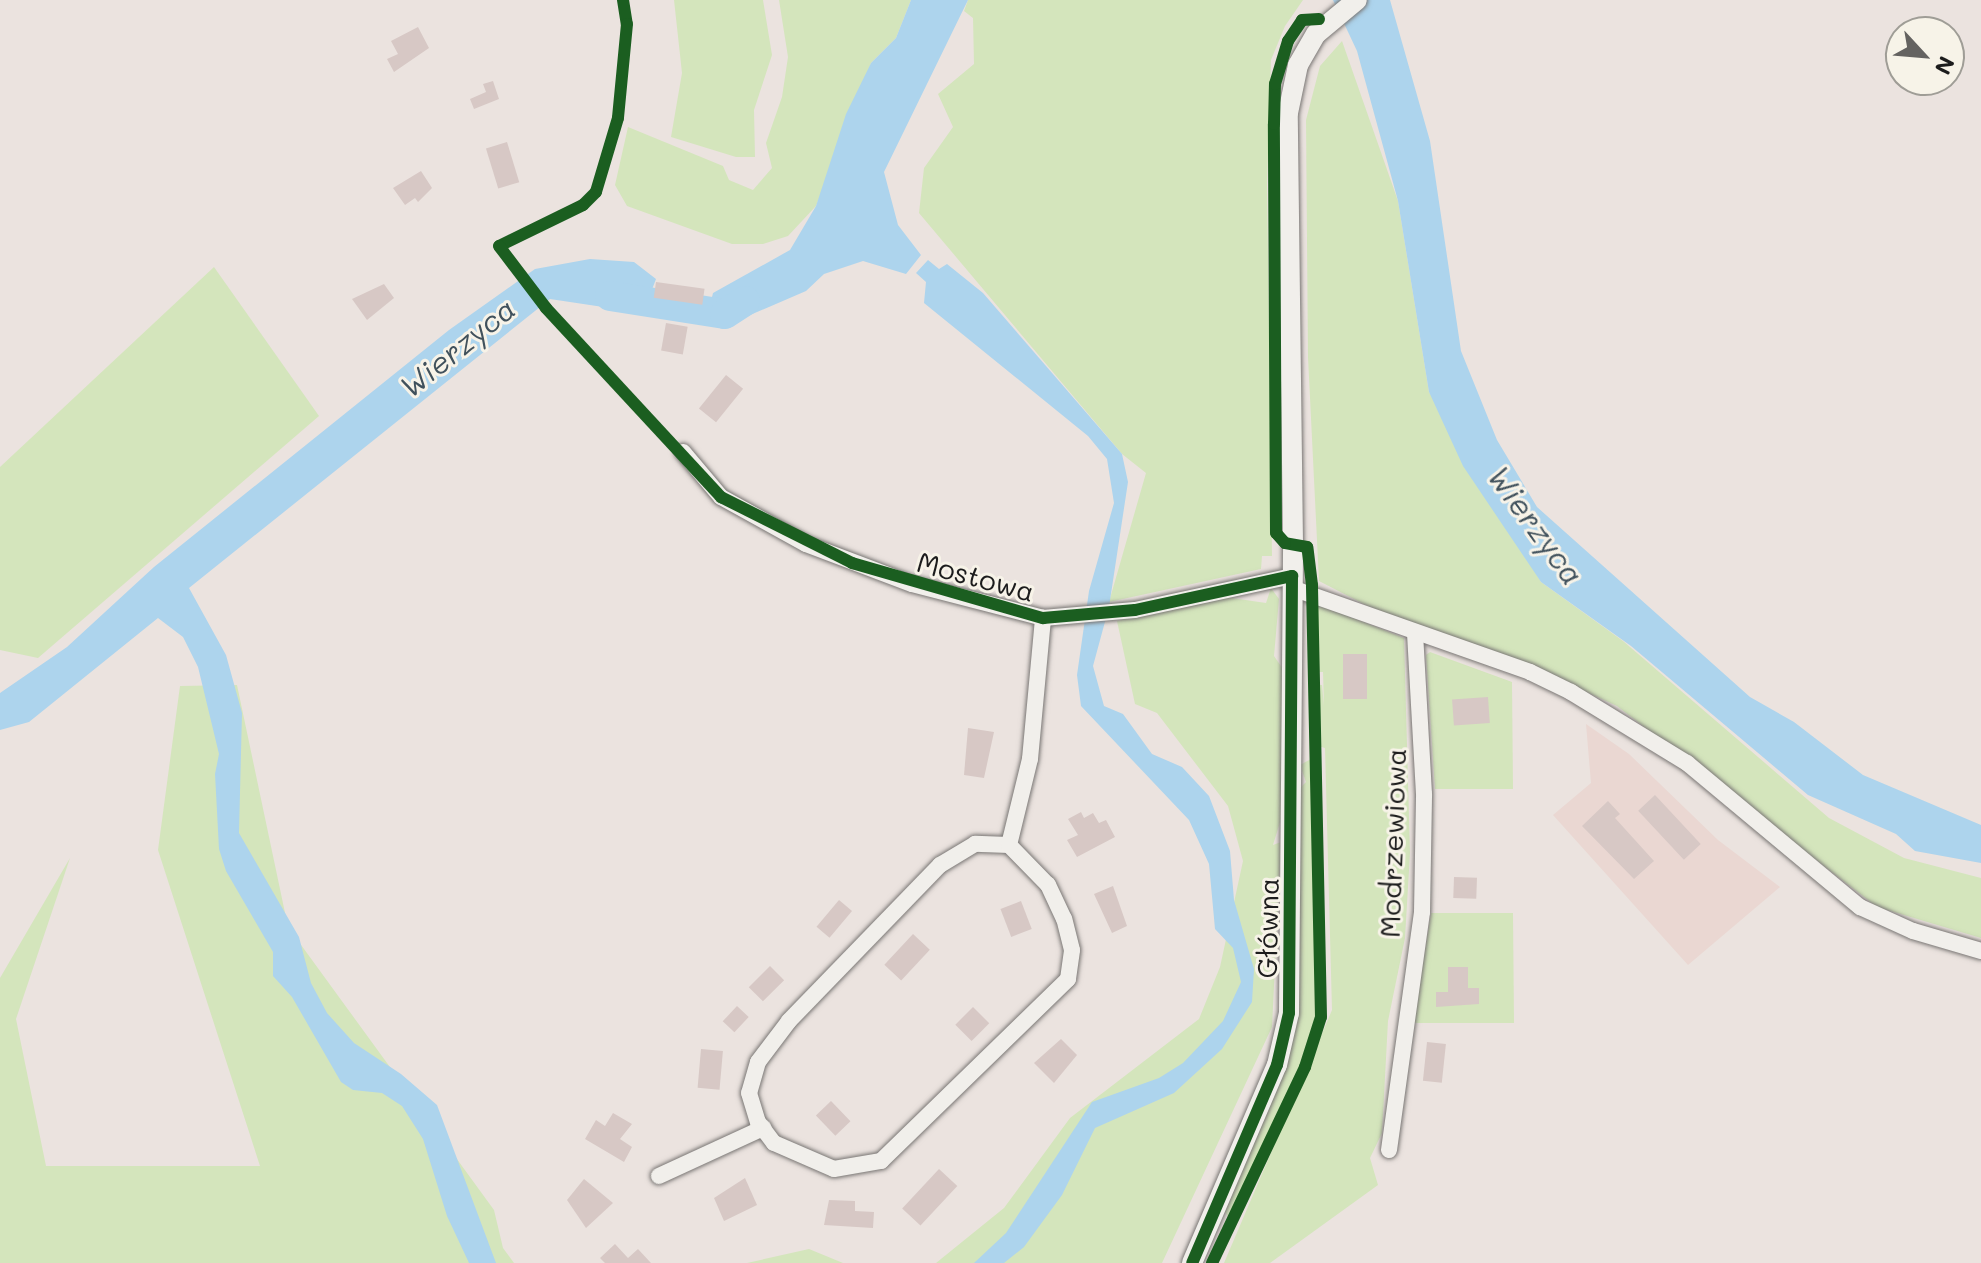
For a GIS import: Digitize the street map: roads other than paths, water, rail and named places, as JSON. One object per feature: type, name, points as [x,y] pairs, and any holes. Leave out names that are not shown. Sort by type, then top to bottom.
[{"type":"street","name":"Główna","points":[[1192,1263],[1277,1065],[1289,1013],[1292,582],[1288,113],[1298,65],[1316,34],[1357,0]]},
{"type":"street","name":"Mostowa","points":[[683,452],[721,497],[806,544],[912,584],[1043,618],[1135,610],[1292,582]]},
{"type":"street","points":[[1292,582],[1571,692],[1687,763],[1860,907],[1913,931],[1981,951]]},
{"type":"street","points":[[1009,845],[1030,759],[1043,618]]},
{"type":"street","name":"Modrzewiowa","points":[[1389,1150],[1422,912],[1424,794],[1415,632]]},
{"type":"street","points":[[975,844],[1009,845],[1048,885],[1064,919],[1072,950],[1068,979],[881,1161],[834,1169],[774,1143],[763,1128],[749,1093],[758,1062],[789,1021],[940,865],[975,844]]},
{"type":"street","points":[[659,1176],[763,1128]]},
{"type":"water","points":[[911,0],[968,0],[884,172],[898,225],[921,255],[906,274],[863,261],[824,274],[806,291],[727,325],[706,322],[713,293],[790,250],[816,206],[846,114],[871,63],[896,38]]},
{"type":"water","points":[[1333,0],[1390,0],[1430,141],[1461,351],[1497,440],[1537,507],[1750,697],[1794,722],[1863,775],[1981,825],[1981,863],[1915,851],[1896,834],[1808,795],[1631,646],[1541,582],[1463,466],[1429,392],[1398,201],[1357,51]]},
{"type":"water","points":[[590,259],[634,262],[656,279],[643,313],[550,299],[189,588],[226,655],[242,713],[239,833],[299,937],[311,983],[327,1013],[354,1043],[401,1074],[437,1105],[496,1263],[469,1263],[447,1216],[423,1139],[402,1106],[382,1093],[353,1090],[341,1082],[292,997],[273,976],[273,952],[226,871],[219,849],[215,774],[219,754],[198,667],[183,637],[158,618],[29,722],[0,730],[0,693],[67,647],[154,567],[449,330],[535,269]]},
{"type":"water","points":[[928,260],[939,269],[947,264],[983,293],[1122,454],[1128,482],[1109,607],[1093,666],[1104,706],[1123,714],[1152,754],[1182,767],[1209,796],[1230,851],[1234,900],[1254,969],[1252,1002],[1222,1049],[1174,1093],[1095,1128],[1062,1195],[1024,1247],[1004,1263],[974,1263],[1006,1233],[1092,1102],[1159,1078],[1183,1063],[1223,1021],[1241,982],[1233,948],[1215,929],[1209,864],[1189,820],[1081,706],[1077,675],[1089,591],[1114,503],[1107,459],[1088,436],[924,303],[926,282],[916,273]]},
{"type":"waterway","name":"Wierzyca","points":[[610,296],[725,314],[745,301]]}]
